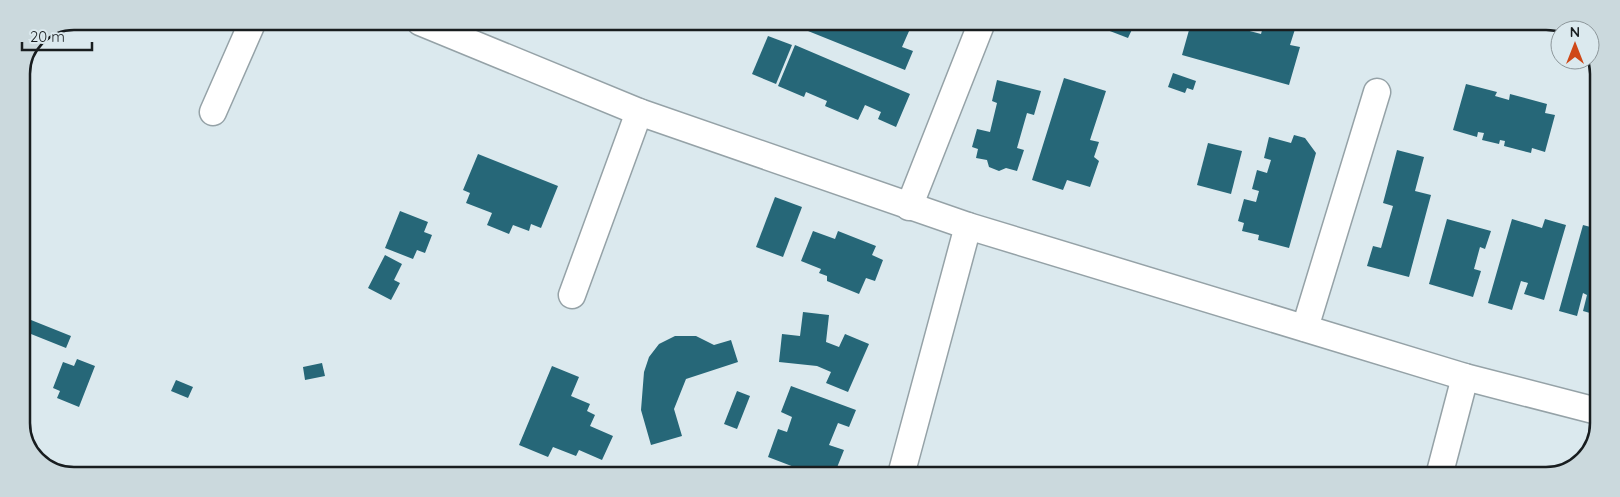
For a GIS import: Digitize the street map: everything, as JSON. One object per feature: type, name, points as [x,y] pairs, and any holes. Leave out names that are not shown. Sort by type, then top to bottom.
[{"type":"street","points":[[213,112],[249,30]]},
{"type":"street","points":[[439,30],[639,112],[909,207],[1465,377],[1590,409]]},
{"type":"street","points":[[909,207],[979,30]]},
{"type":"street","points":[[1305,328],[1377,92]]},
{"type":"street","points":[[572,295],[639,112]]},
{"type":"street","points":[[903,467],[968,226]]},
{"type":"street","points":[[1441,467],[1465,377]]},
{"type":"building","points":[[909,30],[902,47],[913,51],[905,70],[808,31]]},
{"type":"building","points":[[1107,30],[1132,30],[1128,38]]},
{"type":"building","points":[[1189,30],[1246,30],[1261,34],[1262,30],[1295,30],[1290,45],[1300,47],[1289,85],[1182,55]]},
{"type":"building","points":[[768,36],[792,45],[776,84],[752,74]]},
{"type":"building","points":[[795,45],[910,94],[896,127],[878,119],[881,112],[865,105],[858,120],[825,106],[827,101],[806,92],[804,97],[778,86]]},
{"type":"building","points":[[1173,73],[1196,81],[1193,90],[1187,88],[1185,93],[1168,87]]},
{"type":"building","points":[[1064,78],[1106,91],[1090,140],[1099,142],[1094,157],[1099,161],[1090,187],[1067,180],[1063,190],[1032,180]]},
{"type":"building","points":[[997,80],[1041,91],[1034,115],[1027,113],[1017,148],[1024,150],[1017,171],[1006,168],[999,171],[989,167],[987,160],[976,158],[978,149],[972,147],[977,129],[990,132],[997,103],[992,101]]},
{"type":"building","points":[[1466,84],[1497,92],[1495,96],[1509,100],[1510,94],[1547,104],[1545,113],[1555,115],[1545,152],[1532,148],[1531,153],[1504,146],[1505,141],[1500,140],[1499,144],[1482,140],[1484,133],[1478,132],[1477,137],[1453,130]]},
{"type":"building","points":[[1294,135],[1305,138],[1316,153],[1289,248],[1258,240],[1259,235],[1242,231],[1244,223],[1238,221],[1244,199],[1256,202],[1259,191],[1252,189],[1257,170],[1267,173],[1271,160],[1264,158],[1269,137],[1291,143]]},
{"type":"building","points":[[1208,143],[1242,151],[1231,194],[1197,185]]},
{"type":"building","points":[[1397,150],[1424,157],[1415,191],[1431,195],[1409,277],[1367,266],[1373,246],[1381,248],[1393,206],[1383,203]]},
{"type":"building","points":[[478,154],[558,186],[541,228],[531,224],[529,231],[513,225],[509,234],[487,225],[492,213],[466,203],[470,193],[463,190]]},
{"type":"building","points":[[775,197],[802,207],[783,257],[756,247]]},
{"type":"building","points":[[400,211],[428,222],[424,232],[432,235],[425,253],[417,250],[413,259],[385,248]]},
{"type":"building","points":[[1447,219],[1491,231],[1485,249],[1480,247],[1474,269],[1481,271],[1473,297],[1429,284]]},
{"type":"building","points":[[1512,219],[1542,228],[1545,219],[1566,225],[1544,300],[1524,294],[1528,283],[1521,281],[1512,310],[1488,303]]},
{"type":"building","points":[[1583,225],[1590,227],[1590,313],[1583,311],[1587,295],[1583,293],[1577,316],[1559,311]]},
{"type":"building","points":[[813,231],[835,239],[838,231],[876,246],[872,255],[883,260],[875,281],[866,278],[859,294],[827,281],[827,276],[819,273],[821,269],[801,261]]},
{"type":"building","points":[[385,255],[402,264],[394,280],[400,283],[391,300],[368,288]]},
{"type":"building","points":[[803,312],[829,315],[826,342],[839,347],[845,334],[869,344],[848,392],[826,383],[831,372],[817,366],[779,362],[782,334],[800,336]]},
{"type":"building","points":[[31,320],[71,336],[66,348],[30,334]]},
{"type":"building","points":[[675,336],[696,336],[714,345],[731,340],[738,362],[686,379],[674,409],[682,436],[651,445],[641,410],[644,372],[649,357],[659,344]]},
{"type":"building","points":[[77,359],[95,366],[79,407],[57,398],[60,391],[53,388],[63,362],[74,366]]},
{"type":"building","points":[[322,363],[325,376],[305,380],[303,367]]},
{"type":"building","points":[[552,366],[579,377],[571,396],[590,404],[587,411],[595,415],[590,426],[613,436],[602,460],[579,450],[576,456],[553,447],[548,457],[519,445]]},
{"type":"building","points":[[176,380],[193,387],[188,398],[171,391]]},
{"type":"building","points":[[791,386],[856,410],[849,427],[838,423],[829,445],[844,450],[837,467],[794,467],[768,457],[778,429],[787,432],[792,417],[781,412]]},
{"type":"building","points":[[737,391],[750,396],[737,429],[724,424]]}]
